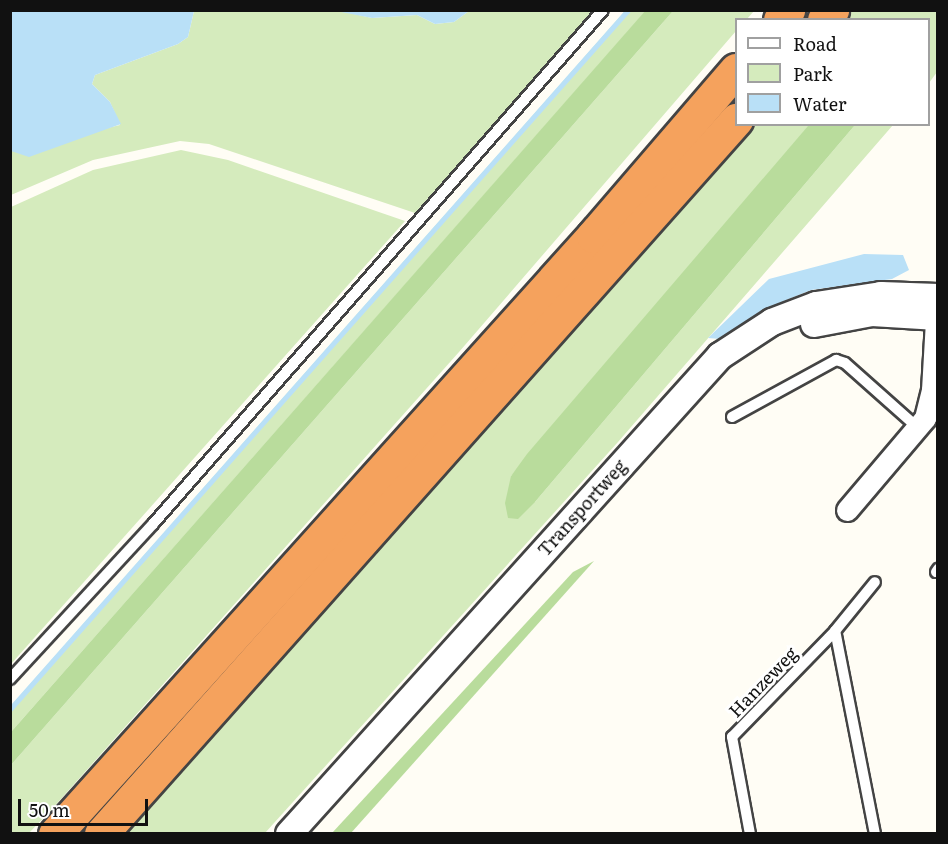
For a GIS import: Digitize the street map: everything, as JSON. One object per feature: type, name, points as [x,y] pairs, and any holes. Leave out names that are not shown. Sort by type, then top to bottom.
[{"type":"highway","points":[[55,834],[592,236],[735,71]]},
{"type":"highway","points":[[101,834],[735,121]]},
{"type":"street","name":"Transportweg","points":[[289,834],[720,356],[772,322],[816,305],[881,295],[937,297]]},
{"type":"street","points":[[847,510],[918,427],[930,405],[935,391],[937,297]]},
{"type":"street","name":"Transportweg","points":[[304,834],[717,377],[767,343],[828,320],[891,313],[937,317]]},
{"type":"lane","points":[[10,679],[153,524],[603,10]]},
{"type":"lane","points":[[732,417],[836,360],[845,363],[918,427]]},
{"type":"lane","name":"Hanzeweg","points":[[750,834],[732,737],[835,631],[875,582]]},
{"type":"lane","points":[[835,631],[875,834]]},
{"type":"green space","points":[[336,10],[372,18],[417,15],[435,24],[454,22],[469,11],[594,11],[415,213],[209,144],[180,141],[93,160],[11,195],[11,151],[120,125],[110,102],[92,84],[95,75],[178,44],[188,37],[194,11]]},
{"type":"green space","points":[[646,10],[673,11],[11,765],[11,732]]},
{"type":"green space","points":[[625,11],[646,11],[11,732],[10,707]]},
{"type":"green space","points":[[673,11],[754,11],[748,18],[735,18],[735,32],[459,352],[29,833],[11,834],[11,765]]},
{"type":"green space","points":[[851,11],[937,11],[937,72],[930,82],[930,18],[845,18]]},
{"type":"green space","points":[[751,126],[810,126],[511,476],[535,502],[854,126],[892,126],[618,442],[265,833],[125,834]]},
{"type":"green space","points":[[808,126],[854,126],[535,502],[518,519],[508,518],[505,503],[511,476],[527,454]]},
{"type":"green space","points":[[181,150],[228,160],[405,221],[11,664],[11,207],[93,170]]},
{"type":"green space","points":[[594,561],[351,833],[332,833],[573,572]]},
{"type":"water","points":[[11,10],[194,11],[188,37],[178,44],[95,75],[92,84],[110,102],[121,124],[29,157],[11,151]]},
{"type":"water","points":[[336,11],[469,11],[454,22],[435,24],[417,15],[372,18]]},
{"type":"water","points":[[864,254],[903,255],[909,270],[892,279],[811,290],[762,310],[720,339],[708,338],[769,279]]},
{"type":"waterway","points":[[10,709],[628,10]]}]
